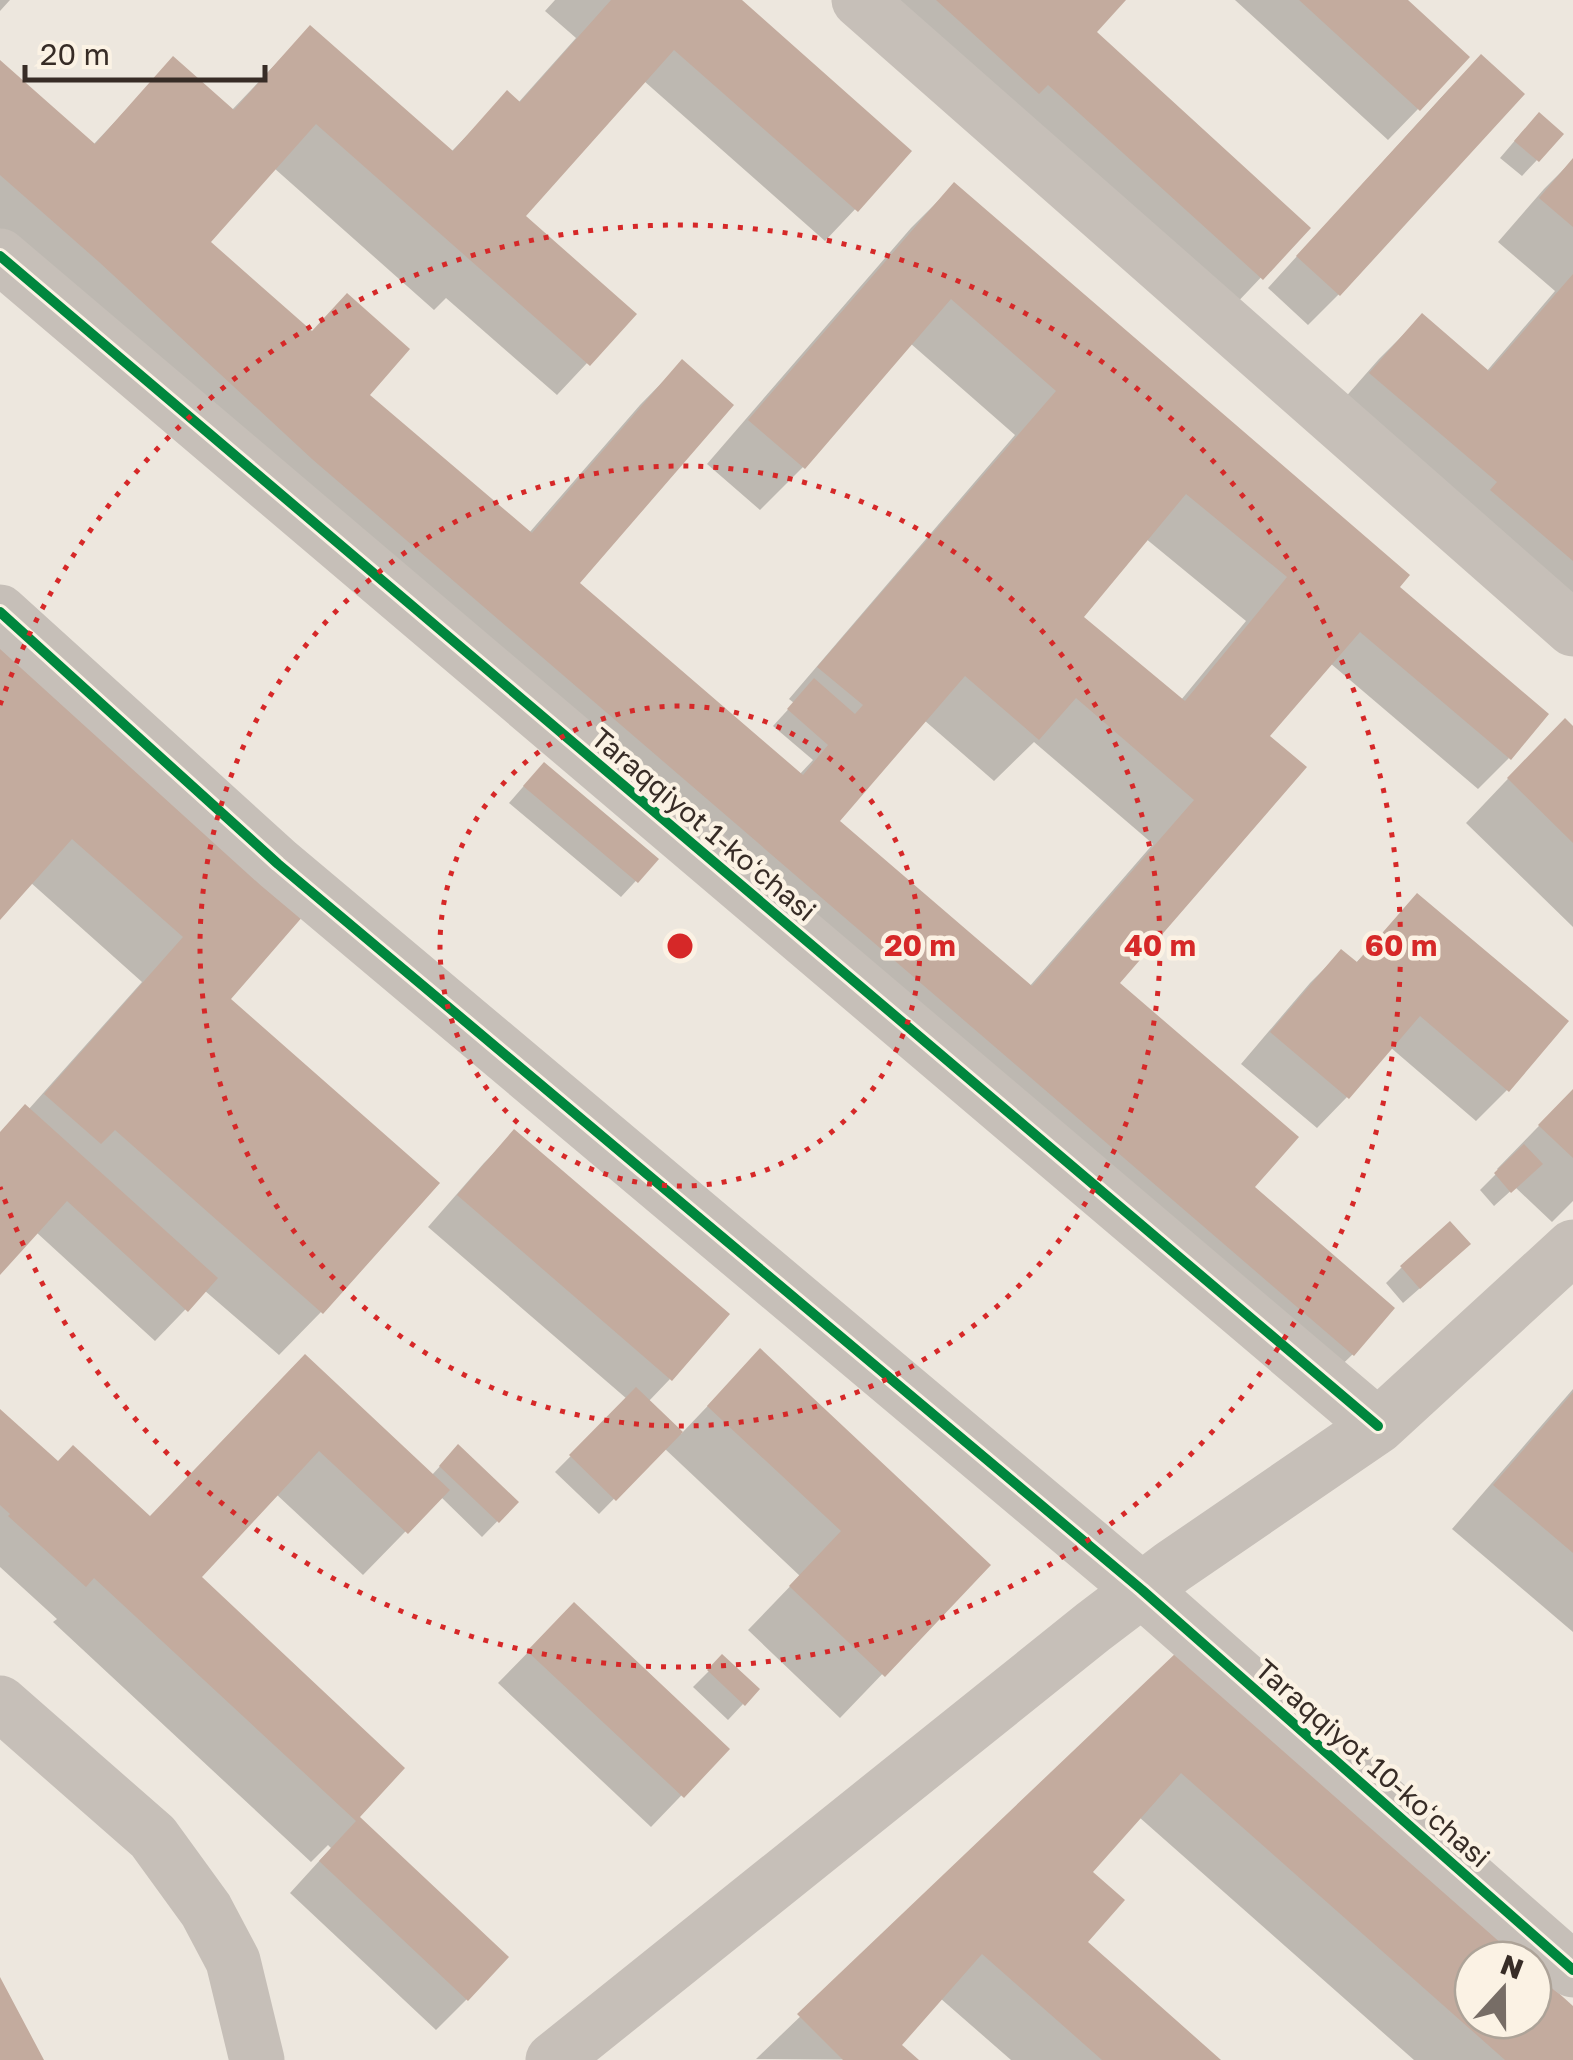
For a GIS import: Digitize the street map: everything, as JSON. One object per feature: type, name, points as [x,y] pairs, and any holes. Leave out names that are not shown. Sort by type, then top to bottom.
[{"type":"street","points":[[859,0],[1573,630]]},
{"type":"street","name":"Taraqqiyot 1-koʻchasi","points":[[0,256],[1378,1426]]},
{"type":"street","points":[[0,612],[278,864],[1142,1590]]},
{"type":"street","points":[[553,2060],[1142,1590],[1378,1426],[1573,1248]]},
{"type":"street","name":"Taraqqiyot 10-koʻchasi","points":[[1142,1590],[1573,1970]]},
{"type":"street","points":[[0,1702],[153,1837],[206,1910],[233,1961],[257,2060]]},
{"type":"building","points":[[611,0],[742,0],[912,151],[858,212],[674,50],[526,216],[637,314],[590,366],[316,124],[211,242],[312,331],[347,293],[410,349],[370,395],[532,533],[682,359],[734,405],[580,583],[803,775],[828,745],[787,709],[814,678],[855,714],[863,705],[817,667],[1056,391],[951,299],[805,469],[748,420],[954,182],[1410,575],[1400,587],[1549,714],[1511,760],[1360,632],[1270,736],[1307,767],[1120,983],[1299,1137],[1255,1187],[1395,1308],[1354,1356],[312,459],[0,175],[0,60],[95,144],[173,56],[234,110],[310,25],[453,151],[507,90],[520,102]],"holes":[[[1186,494],[1287,577],[1185,701],[1084,617]],[[965,676],[1039,740],[1076,698],[1194,800],[1032,986],[840,821]]]},
{"type":"building","points":[[936,0],[1126,0],[1097,32],[1311,228],[1263,280],[1048,85],[1039,94]]},
{"type":"building","points":[[1299,0],[1408,0],[1470,57],[1420,111]]},
{"type":"building","points":[[1481,54],[1525,94],[1340,296],[1296,256]]},
{"type":"building","points":[[1539,112],[1564,134],[1539,162],[1514,141]]},
{"type":"building","points":[[1573,158],[1573,227],[1539,198]]},
{"type":"building","points":[[1573,274],[1573,561],[1490,490],[1497,482],[1369,373],[1422,313],[1489,371]]},
{"type":"building","points":[[0,647],[304,915],[231,999],[440,1183],[323,1314],[115,1130],[101,1144],[44,1094],[183,937],[72,839],[0,920]]},
{"type":"building","points":[[1565,718],[1573,726],[1573,843],[1507,778]]},
{"type":"building","points":[[544,762],[659,859],[638,883],[523,786]]},
{"type":"building","points":[[1417,893],[1569,1021],[1509,1092],[1420,1016],[1349,1099],[1270,1032],[1341,949],[1357,962]]},
{"type":"building","points":[[1573,1089],[1573,1158],[1538,1125]]},
{"type":"building","points":[[25,1104],[218,1278],[188,1312],[67,1201],[0,1275],[0,1132]]},
{"type":"building","points":[[514,1129],[730,1314],[672,1381],[457,1195]]},
{"type":"building","points":[[1524,1144],[1543,1164],[1511,1193],[1494,1173]]},
{"type":"building","points":[[1450,1221],[1471,1244],[1420,1289],[1400,1266]]},
{"type":"building","points":[[760,1348],[991,1565],[885,1677],[789,1586],[841,1531],[707,1406]]},
{"type":"building","points":[[305,1354],[450,1490],[408,1534],[319,1451],[202,1577],[405,1768],[360,1817],[509,1957],[468,2001],[319,1861],[356,1821],[94,1578],[86,1587],[0,1505],[0,1409],[58,1461],[73,1445],[150,1516]]},
{"type":"building","points":[[636,1387],[683,1432],[616,1501],[569,1455]]},
{"type":"building","points":[[1573,1392],[1573,1553],[1493,1485]]},
{"type":"building","points":[[458,1444],[519,1502],[499,1523],[439,1466]]},
{"type":"building","points":[[574,1602],[730,1749],[684,1798],[527,1651]]},
{"type":"building","points":[[1178,1651],[1499,1940],[1453,1940],[1453,2014],[1181,1773],[1093,1872],[1125,1900],[1088,1942],[1221,2060],[1102,2060],[982,1954],[902,2045],[919,2060],[843,2060],[797,2014]]},
{"type":"building","points":[[722,1654],[760,1689],[745,1706],[707,1670]]},
{"type":"building","points":[[0,1977],[44,2060],[0,2060]]},
{"type":"building","points":[[1553,1988],[1573,2006],[1573,2060],[1505,2060],[1482,2040],[1553,2040]]},
{"type":"cycle path","points":[[0,256],[1378,1426]]},
{"type":"cycle path","points":[[0,612],[278,864],[1142,1590],[1573,1970]]}]
